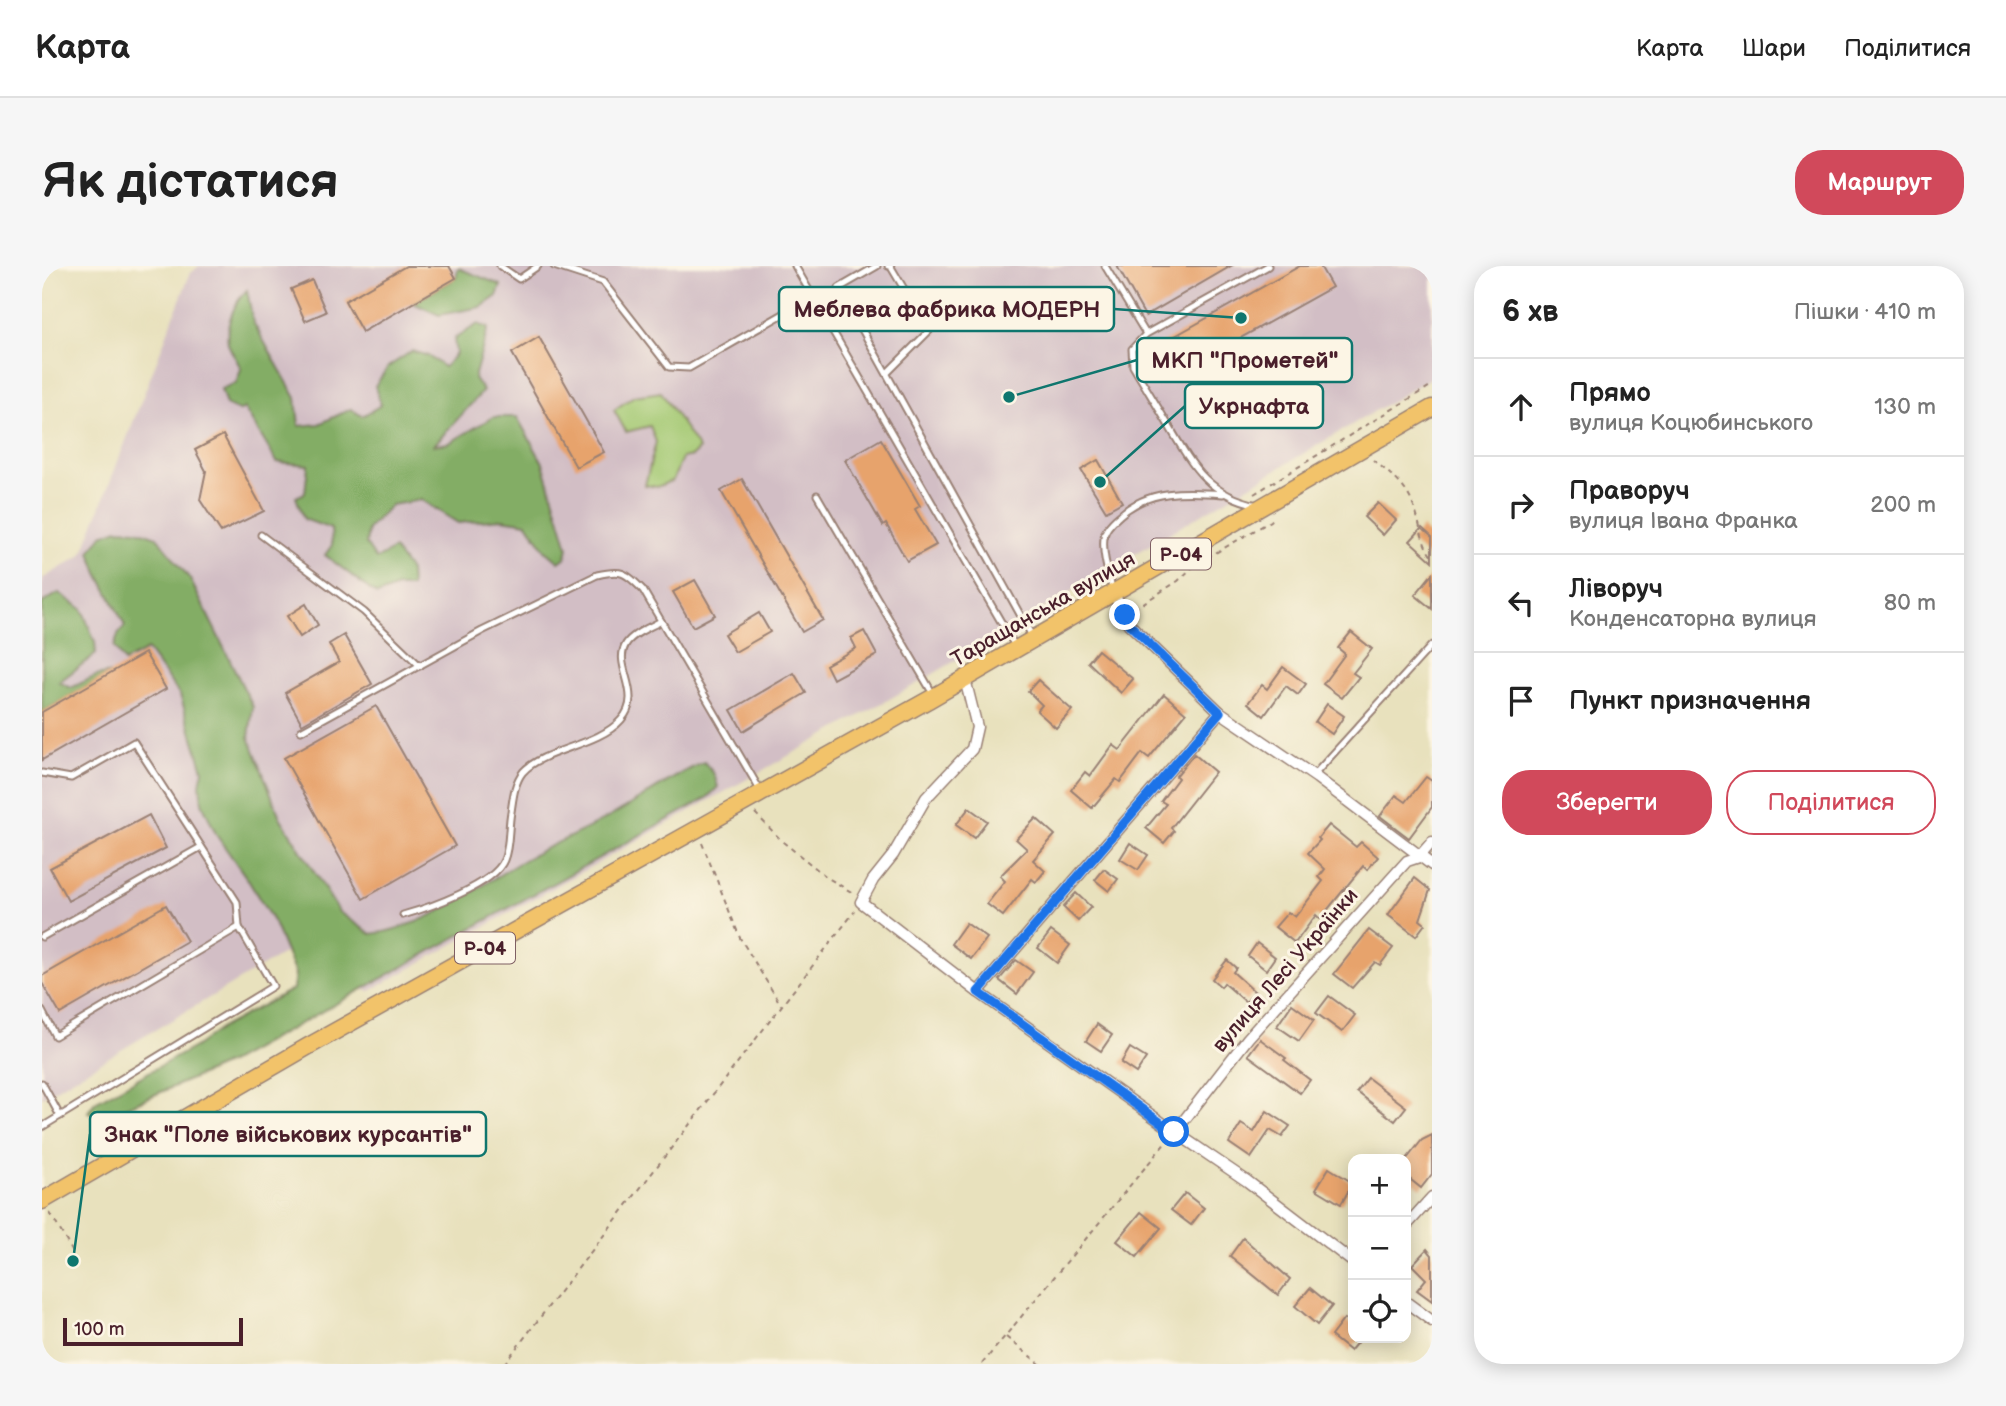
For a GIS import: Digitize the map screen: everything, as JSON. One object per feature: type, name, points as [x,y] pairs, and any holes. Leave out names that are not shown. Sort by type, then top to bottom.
[{"type":"main road","name":"Таращанська вулиця","points":[[932,698],[1113,592],[1270,511],[1360,450],[1432,408]]},
{"type":"main road","name":"Р-04","points":[[42,1201],[307,1047],[932,698]]},
{"type":"street","points":[[1113,592],[1129,624],[1220,712],[1313,776],[1432,865]]},
{"type":"street","points":[[965,679],[977,727],[972,748],[926,798],[893,855],[873,880],[861,902],[978,992],[1247,1181],[1348,1258]]},
{"type":"street","points":[[978,992],[1220,712]]},
{"type":"street","name":"вулиця Лесі Українки","points":[[1174,1132],[1248,1038],[1407,861],[1419,857],[1432,842]]},
{"type":"street","points":[[1411,1220],[1432,1197]]},
{"type":"street","points":[[1411,1306],[1432,1321]]},
{"type":"lane","points":[[500,266],[519,279],[538,266]]},
{"type":"lane","points":[[554,266],[603,282],[669,367],[689,368],[813,297]]},
{"type":"lane","points":[[795,266],[1016,649]]},
{"type":"lane","points":[[877,266],[839,288],[1033,639]]},
{"type":"lane","points":[[887,373],[929,331],[888,266]]},
{"type":"lane","points":[[1105,266],[1146,334]]},
{"type":"lane","points":[[1223,494],[1192,466],[1133,366],[1132,349],[1146,334],[1268,266]]},
{"type":"lane","points":[[1113,592],[1105,555],[1104,534],[1126,509],[1165,493],[1223,494],[1270,511]]},
{"type":"lane","points":[[817,495],[932,698]]},
{"type":"lane","points":[[261,535],[364,612],[420,666]]},
{"type":"lane","points":[[301,732],[482,631],[597,575],[613,571],[627,574],[643,590],[762,793]]},
{"type":"lane","points":[[403,915],[447,901],[490,876],[504,861],[514,791],[521,774],[531,765],[583,743],[621,720],[630,703],[630,688],[622,661],[625,645],[636,635],[661,621]]},
{"type":"lane","points":[[1313,776],[1432,645]]},
{"type":"lane","points":[[42,773],[71,778],[134,742],[237,902],[239,927],[273,986],[42,1127]]},
{"type":"lane","points":[[42,937],[201,847]]},
{"type":"lane","points":[[42,1011],[55,1036],[239,927]]},
{"type":"lane","points":[[42,1083],[60,1116]]},
{"type":"path","points":[[1241,501],[1432,385]]},
{"type":"path","points":[[1360,450],[1397,479],[1409,494],[1425,548],[1432,557]]},
{"type":"path","points":[[1125,615],[1178,581],[1196,564],[1271,521],[1270,511]]},
{"type":"path","points":[[504,1364],[861,902],[848,889],[828,878],[783,842],[746,802]]},
{"type":"path","points":[[696,830],[740,938],[781,1006]]},
{"type":"path","points":[[982,1364],[1174,1132]]},
{"type":"path","points":[[42,1201],[75,1256]]},
{"type":"path","points":[[1006,1337],[1040,1364]]},
{"type":"shaded area","points":[[199,266],[1432,266],[1432,377],[918,683],[370,991],[318,983],[293,948],[42,1097],[42,579],[82,555],[190,274]]},
{"type":"green space","points":[[458,268],[501,285],[497,296],[481,307],[439,315],[413,303],[456,278]]},
{"type":"green space","points":[[247,290],[253,322],[296,398],[299,426],[319,424],[351,409],[362,416],[381,405],[375,386],[388,367],[412,351],[428,356],[444,367],[456,354],[454,339],[478,324],[488,328],[474,378],[483,391],[434,445],[449,443],[493,417],[517,417],[543,463],[568,547],[566,557],[559,562],[546,551],[527,523],[502,519],[458,523],[421,500],[391,505],[368,529],[366,544],[376,559],[394,549],[410,571],[411,587],[397,587],[377,595],[325,555],[332,545],[331,529],[304,519],[296,497],[305,493],[308,465],[277,462],[244,408],[239,411],[226,405],[221,389],[236,383],[241,369],[230,349],[227,336],[235,307]]},
{"type":"green space","points":[[661,392],[699,449],[692,456],[682,458],[673,480],[657,487],[645,485],[656,442],[650,426],[626,432],[614,410],[634,396]]},
{"type":"green space","points":[[118,529],[137,530],[157,537],[190,579],[253,707],[249,737],[280,817],[339,912],[371,934],[413,923],[453,904],[529,857],[605,819],[704,762],[714,774],[718,787],[707,798],[231,1062],[98,1119],[88,1112],[95,1102],[293,989],[295,974],[274,923],[217,836],[202,803],[200,784],[203,770],[180,695],[147,650],[124,662],[114,647],[125,626],[90,552],[102,535]]},
{"type":"green space","points":[[59,593],[82,609],[95,642],[96,654],[59,682],[71,688],[96,676],[111,673],[42,712],[42,603]]},
{"type":"building","points":[[406,266],[449,266],[456,278],[362,332],[345,301]]},
{"type":"building","points":[[1117,266],[1231,266],[1145,316]]},
{"type":"building","points":[[1300,266],[1320,266],[1332,287],[1167,379],[1150,350]]},
{"type":"building","points":[[312,280],[326,312],[305,321],[291,289]]},
{"type":"building","points":[[539,337],[604,452],[576,467],[512,353]]},
{"type":"building","points":[[223,435],[264,511],[221,532],[200,500],[206,471],[195,450]]},
{"type":"building","points":[[881,439],[920,506],[915,509],[936,545],[907,561],[886,524],[883,526],[845,460]]},
{"type":"building","points":[[1098,460],[1122,502],[1106,511],[1081,470]]},
{"type":"building","points":[[742,479],[823,620],[802,632],[721,491]]},
{"type":"building","points":[[1378,503],[1396,520],[1383,535],[1364,517]]},
{"type":"building","points":[[1422,528],[1432,537],[1432,561],[1410,541]]},
{"type":"building","points":[[1432,574],[1432,609],[1415,595]]},
{"type":"building","points":[[695,580],[715,615],[693,627],[673,592]]},
{"type":"building","points":[[306,604],[318,625],[300,637],[287,616]]},
{"type":"building","points":[[759,613],[770,632],[735,652],[724,634]]},
{"type":"building","points":[[864,631],[877,655],[833,679],[826,665],[856,648],[851,638]]},
{"type":"building","points":[[1351,632],[1372,649],[1353,673],[1359,677],[1342,698],[1323,684],[1345,654],[1338,648]]},
{"type":"building","points":[[344,635],[372,684],[302,724],[285,693],[339,662],[329,644]]},
{"type":"building","points":[[1098,650],[1133,679],[1121,693],[1088,662]]},
{"type":"building","points":[[145,653],[166,689],[42,760],[42,712]]},
{"type":"building","points":[[1283,667],[1306,684],[1298,695],[1286,686],[1264,716],[1248,703],[1262,685],[1267,689]]},
{"type":"building","points":[[794,673],[806,693],[743,731],[731,710]]},
{"type":"building","points":[[1038,680],[1072,710],[1056,728],[1037,711],[1042,705],[1028,691]]},
{"type":"building","points":[[1164,694],[1186,713],[1149,758],[1142,753],[1120,782],[1116,779],[1092,808],[1071,790],[1085,772],[1090,776],[1113,745],[1120,750]]},
{"type":"building","points":[[1327,704],[1344,716],[1332,734],[1315,722]]},
{"type":"building","points":[[376,706],[455,846],[363,899],[284,758]]},
{"type":"building","points":[[1194,754],[1215,772],[1171,828],[1174,831],[1164,843],[1146,828],[1166,804],[1161,801]]},
{"type":"building","points":[[1426,777],[1432,781],[1432,807],[1409,838],[1380,816],[1396,795],[1406,802]]},
{"type":"building","points":[[969,808],[987,821],[974,838],[956,825]]},
{"type":"building","points":[[149,815],[166,848],[68,901],[50,868]]},
{"type":"building","points":[[1036,818],[1055,835],[1033,860],[1045,871],[1036,882],[1032,879],[1003,916],[987,904],[1005,881],[1000,876],[1027,849],[1016,839]]},
{"type":"building","points":[[1329,825],[1356,847],[1361,842],[1378,857],[1367,870],[1363,866],[1320,919],[1316,915],[1295,943],[1275,927],[1288,912],[1295,917],[1323,881],[1319,877],[1325,869],[1308,853]]},
{"type":"building","points":[[1130,843],[1148,855],[1138,870],[1120,859]]},
{"type":"building","points":[[1104,869],[1118,879],[1109,891],[1095,880]]},
{"type":"building","points":[[1415,878],[1430,890],[1420,920],[1425,924],[1416,936],[1388,915]]},
{"type":"building","points":[[1076,893],[1091,907],[1078,921],[1063,907]]},
{"type":"building","points":[[166,905],[187,941],[60,1014],[42,983],[42,976]]},
{"type":"building","points":[[966,923],[987,938],[971,959],[951,944]]},
{"type":"building","points":[[1369,930],[1393,948],[1380,965],[1375,962],[1352,988],[1334,974]]},
{"type":"building","points":[[1051,931],[1070,945],[1057,963],[1038,948]]},
{"type":"building","points":[[1257,943],[1275,957],[1266,970],[1248,956]]},
{"type":"building","points":[[1016,960],[1033,972],[1017,994],[999,980]]},
{"type":"building","points":[[1227,960],[1236,968],[1233,972],[1255,992],[1246,1002],[1224,983],[1221,987],[1212,979]]},
{"type":"building","points":[[1329,996],[1355,1015],[1342,1032],[1316,1013]]},
{"type":"building","points":[[1292,1004],[1314,1020],[1299,1041],[1277,1026]]},
{"type":"building","points":[[1097,1024],[1112,1035],[1101,1051],[1086,1041]]},
{"type":"building","points":[[1260,1039],[1310,1080],[1300,1093],[1248,1055]]},
{"type":"building","points":[[1130,1048],[1146,1058],[1136,1073],[1121,1063]]},
{"type":"building","points":[[1368,1078],[1406,1107],[1395,1121],[1357,1092]]},
{"type":"building","points":[[1267,1111],[1290,1126],[1282,1137],[1270,1130],[1251,1158],[1229,1143],[1241,1124],[1254,1132]]},
{"type":"building","points":[[1432,1135],[1432,1174],[1421,1188],[1411,1180],[1411,1154],[1422,1140]]},
{"type":"building","points":[[1329,1168],[1348,1180],[1348,1192],[1341,1204],[1316,1189]]},
{"type":"building","points":[[1185,1193],[1204,1208],[1191,1225],[1171,1210]]},
{"type":"building","points":[[1141,1212],[1161,1228],[1137,1257],[1117,1241]]},
{"type":"building","points":[[1243,1238],[1290,1279],[1278,1295],[1230,1256]]},
{"type":"building","points":[[1427,1249],[1432,1255],[1432,1301],[1417,1290],[1426,1279],[1412,1265]]},
{"type":"building","points":[[1310,1288],[1332,1306],[1317,1325],[1295,1306]]},
{"type":"building","points":[[1344,1319],[1348,1322],[1348,1343],[1357,1343],[1350,1351],[1331,1336]]},
{"type":"place","name":"Меблева фабрика МОДЕРН","points":[[1241,318]]},
{"type":"place","name":"МКП \"Прометей\"","points":[[1009,397]]},
{"type":"place","name":"Укрнафта","points":[[1100,482]]},
{"type":"place","name":"Знак \"Поле військових курсантів\"","points":[[73,1261]]},
{"type":"route","points":[[1125,615],[1129,624],[1220,712],[978,992],[1174,1132]]}]
